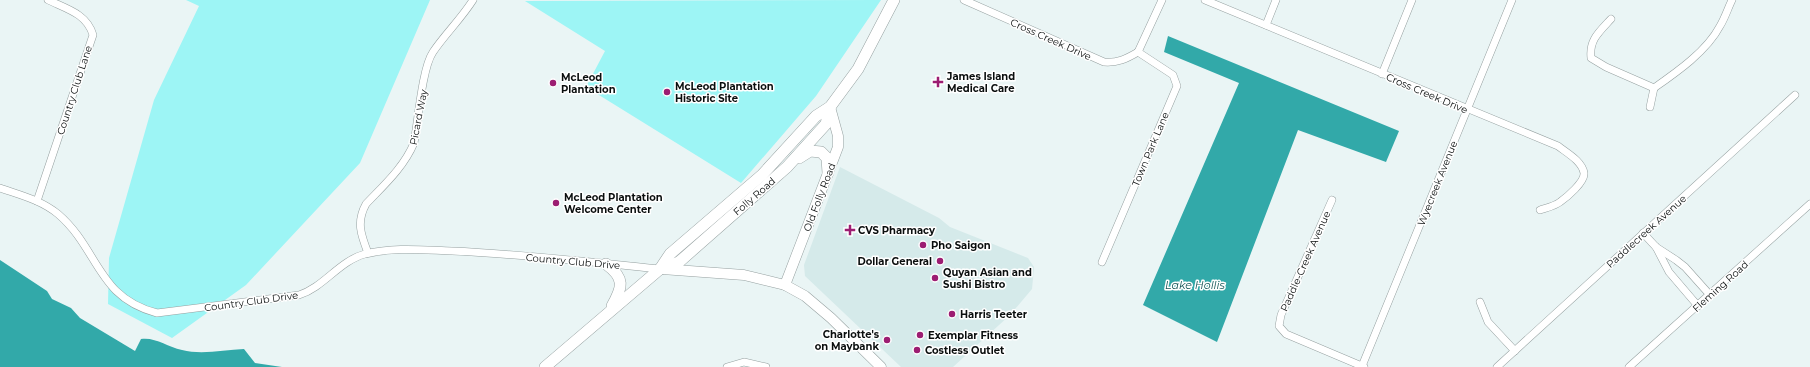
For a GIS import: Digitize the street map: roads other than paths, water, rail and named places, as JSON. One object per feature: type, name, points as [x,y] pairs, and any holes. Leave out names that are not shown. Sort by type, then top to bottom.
[{"type":"main road","name":"Folly Road","points":[[545,367],[660,269],[670,254],[762,175],[816,116],[830,107],[858,69],[894,0]]},
{"type":"main road","name":"Folly Road","points":[[660,269],[680,262],[787,167],[826,124],[830,107]]},
{"type":"main road","name":"Old Folly Road","points":[[785,284],[838,147],[838,136],[830,107]]},
{"type":"main road","points":[[787,167],[804,154],[816,150],[821,152],[827,158],[828,173]]},
{"type":"main road","points":[[606,264],[617,272],[621,287],[608,314]]},
{"type":"main road","points":[[660,269],[744,275],[785,284],[805,296],[831,318],[881,367]]},
{"type":"street","name":"Country Club Lane","points":[[37,201],[93,35],[90,25],[76,13],[48,0]]},
{"type":"street","name":"Picard Way","points":[[368,253],[359,231],[362,211],[366,204],[403,163],[410,152],[414,143],[426,68],[432,52],[460,19],[473,0]]},
{"type":"street","name":"Cross Creek Drive","points":[[964,0],[1104,62],[1123,61],[1138,52]]},
{"type":"street","points":[[1138,52],[1162,0]]},
{"type":"street","name":"Cross Creek Drive","points":[[1206,0],[1467,110],[1558,146],[1574,158],[1581,166],[1584,173],[1582,180],[1560,202],[1540,210]]},
{"type":"street","points":[[1266,24],[1276,0]]},
{"type":"street","points":[[1382,74],[1412,0]]},
{"type":"street","name":"Wyecreek Avenue","points":[[1363,367],[1512,0]]},
{"type":"street","points":[[1650,106],[1654,88],[1681,70],[1703,47],[1720,27],[1732,0]]},
{"type":"street","points":[[1611,19],[1598,33],[1590,47],[1591,58],[1606,67],[1654,88]]},
{"type":"street","name":"Town Park Lane","points":[[1102,262],[1176,86],[1173,75],[1138,52]]},
{"type":"street","name":"Paddlecreek Avenue","points":[[1497,367],[1795,95]]},
{"type":"street","name":"Country Club Drive","points":[[0,188],[37,201],[58,215],[78,235],[118,294],[144,309],[157,313],[299,295],[309,292],[348,261],[368,253],[393,248],[475,252],[660,269]]},
{"type":"street","name":"Paddle-Creek Avenue","points":[[1332,200],[1280,315],[1279,326],[1286,334],[1363,367]]},
{"type":"street","name":"Fleming Road","points":[[1629,367],[1810,204]]},
{"type":"street","points":[[1643,233],[1656,247],[1676,260],[1710,295]]},
{"type":"street","points":[[1656,247],[1669,272],[1698,306]]},
{"type":"street","points":[[1480,302],[1488,322],[1515,351]]},
{"type":"street","points":[[727,367],[744,362],[766,367]]},
{"type":"water","name":"Lake Hollis","points":[[1168,36],[1399,131],[1386,162],[1298,130],[1217,342],[1143,305],[1239,83],[1164,52]]},
{"type":"water","points":[[0,260],[47,291],[52,299],[71,308],[80,318],[135,351],[141,339],[152,339],[177,349],[197,352],[244,349],[255,363],[282,367],[0,367]]},
{"type":"place","name":"James Island Medical Care","points":[[938,82]]},
{"type":"place","name":"McLeod Plantation","points":[[553,83]]},
{"type":"place","name":"McLeod Plantation Historic Site","points":[[667,92]]},
{"type":"place","name":"McLeod Plantation Welcome Center","points":[[556,203]]},
{"type":"place","name":"CVS Pharmacy","points":[[850,230]]},
{"type":"place","name":"Pho Saigon","points":[[923,245]]},
{"type":"place","name":"Dollar General","points":[[940,261]]},
{"type":"place","name":"Quyan Asian and Sushi Bistro","points":[[935,278]]},
{"type":"place","name":"Harris Teeter","points":[[952,314]]},
{"type":"place","name":"Exemplar Fitness","points":[[920,335]]},
{"type":"place","name":"Charlotte's on Maybank","points":[[887,340]]},
{"type":"place","name":"Costless Outlet","points":[[917,350]]}]
